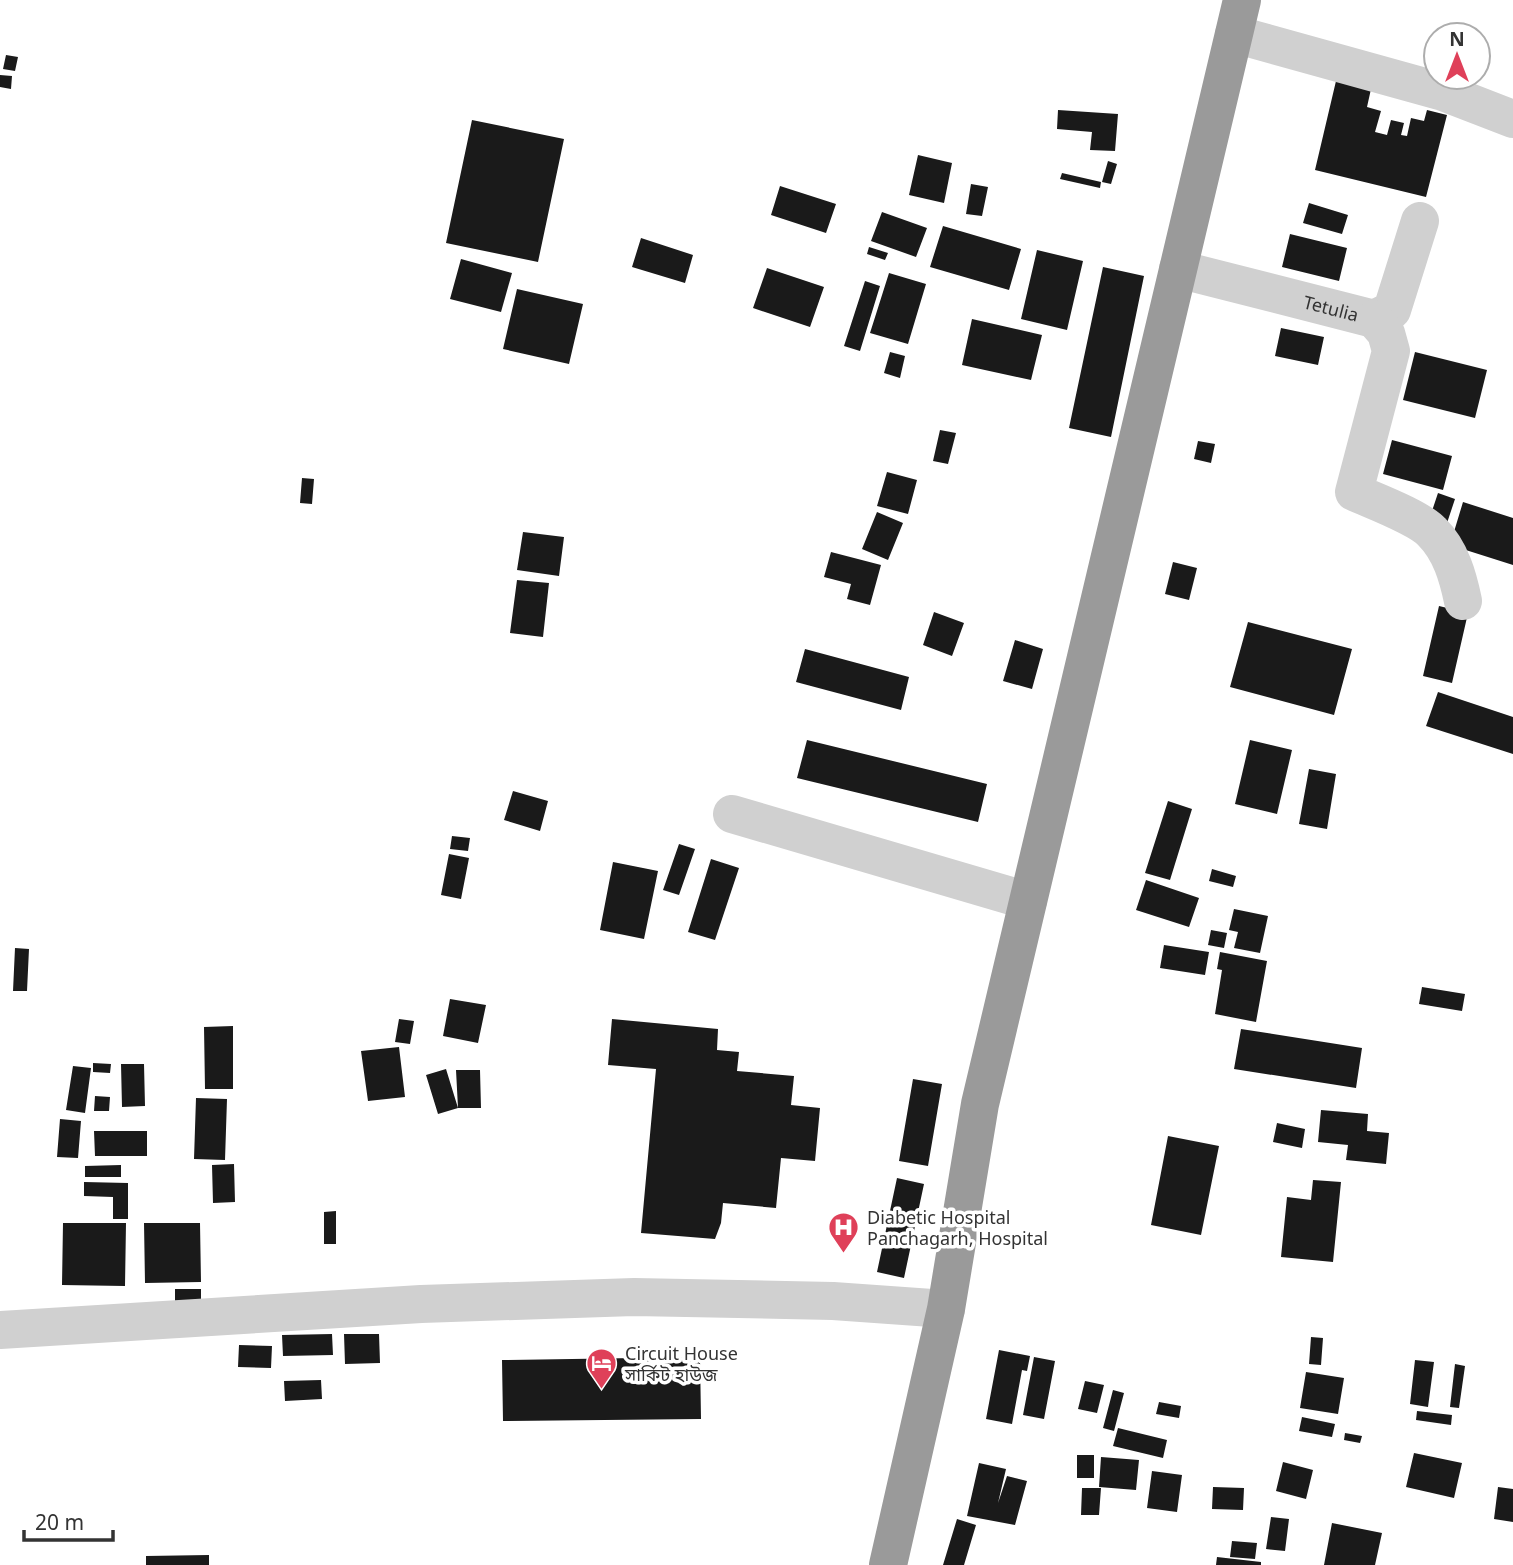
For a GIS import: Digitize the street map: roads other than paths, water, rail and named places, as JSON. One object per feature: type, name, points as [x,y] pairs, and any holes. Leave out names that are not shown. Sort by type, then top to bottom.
[{"type":"highway","points":[[888,1565],[946,1309],[980,1104],[1238,17]]},
{"type":"street","points":[[1238,17],[1513,119]]},
{"type":"street","name":"Tetulia","points":[[1178,269],[1374,319],[1392,310],[1420,221]]},
{"type":"street","points":[[1374,319],[1386,333],[1391,351],[1354,492],[1431,531],[1458,575],[1463,601]]},
{"type":"street","points":[[732,814],[1028,901]]},
{"type":"street","points":[[0,1330],[407,1305],[634,1297],[833,1301],[946,1309]]},
{"type":"place","name":"Diabetic Hospital Panchagarh, Hospital","points":[[844,1254]]},
{"type":"place","name":"Circuit House সার্কিট হাউজ","points":[[602,1390]]}]
